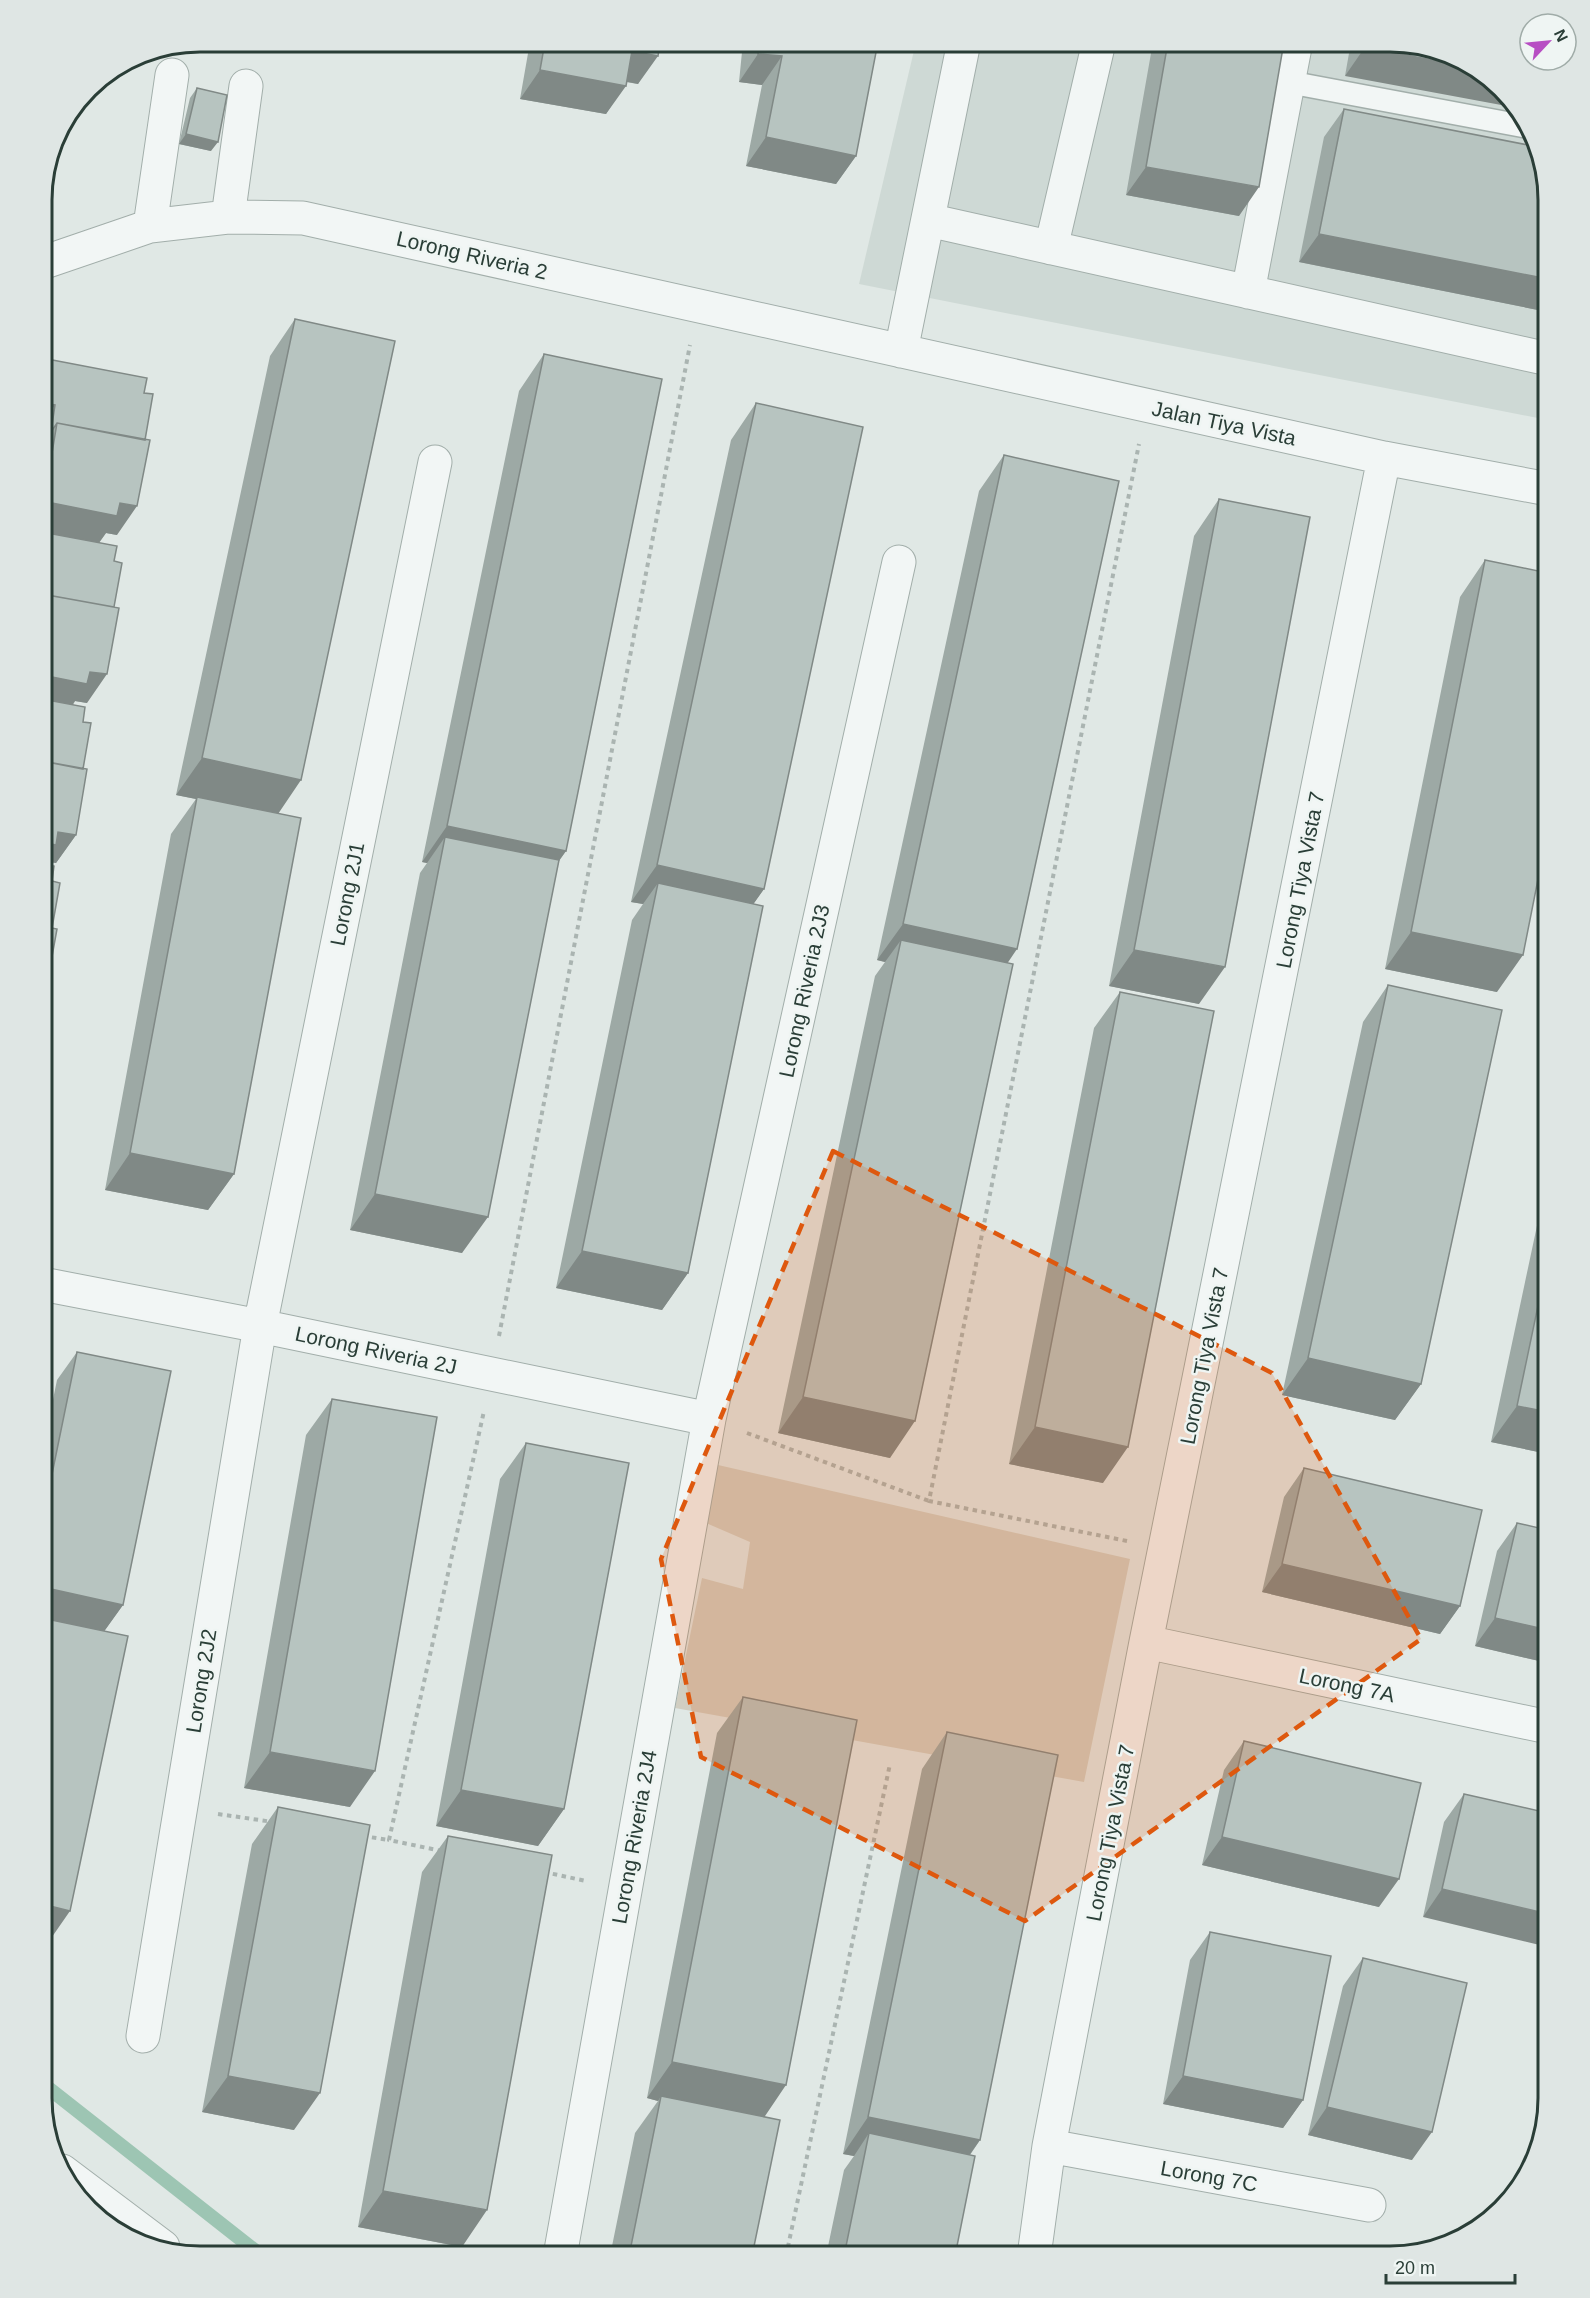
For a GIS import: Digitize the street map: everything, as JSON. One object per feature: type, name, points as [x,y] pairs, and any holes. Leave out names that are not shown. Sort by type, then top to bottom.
[{"type":"street","points":[[901,351],[962,53]]},
{"type":"street","points":[[1051,248],[1096,53]]},
{"type":"street","points":[[1248,292],[1294,53]]},
{"type":"street","points":[[150,226],[172,75]]},
{"type":"street","points":[[228,217],[246,86]]},
{"type":"street","name":"Lorong Riveria 2","points":[[53,259],[150,226],[228,217],[303,218],[901,351]]},
{"type":"street","points":[[928,220],[1538,357]]},
{"type":"street","name":"Jalan Tiya Vista","points":[[901,351],[1384,458],[1538,487]]},
{"type":"street","name":"Lorong Tiya Vista 7","points":[[1035,2246],[1050,2146],[1146,1642],[1384,458]]},
{"type":"street","name":"Lorong 2J1","points":[[260,1326],[435,462]]},
{"type":"street","name":"Lorong Riveria 2J3","points":[[709,1419],[899,562]]},
{"type":"street","name":"Lorong Riveria 2J","points":[[52,1286],[260,1326],[709,1419]]},
{"type":"street","name":"Lorong 2J2","points":[[143,2036],[260,1326]]},
{"type":"street","name":"Lorong Riveria 2J4","points":[[562,2245],[709,1419]]},
{"type":"street","name":"Lorong 7A","points":[[1146,1642],[1538,1726]]},
{"type":"street","name":"Lorong 7C","points":[[1050,2146],[1369,2205]]},
{"type":"street","points":[[83,2187],[147,2235]]},
{"type":"lane","points":[[1288,82],[1517,125]]},
{"type":"path","points":[[389,1840],[492,1374],[698,306]]},
{"type":"path","points":[[929,1501],[1147,405]]},
{"type":"path","points":[[709,1419],[929,1501],[1165,1549]]},
{"type":"path","points":[[788,2245],[890,1764]]},
{"type":"path","points":[[180,1809],[285,1824]]},
{"type":"path","points":[[354,1835],[445,1852]]},
{"type":"path","points":[[535,1870],[625,1889]]},
{"type":"highlighted area","points":[[833,1151],[1272,1373],[1421,1639],[1025,1921],[701,1757],[661,1559]]},
{"type":"shaded area","points":[[914,53],[1399,53],[1418,55],[1455,68],[1487,89],[1507,111],[1526,144],[1536,182],[1538,201],[1538,418],[859,284]]},
{"type":"shaded area","points":[[718,1465],[1130,1559],[1084,1782],[675,1708],[702,1578],[743,1589],[750,1542],[706,1523]]},
{"type":"building","points":[[543,52],[632,52],[626,86],[540,70]]},
{"type":"building","points":[[639,52],[659,52],[658,56]]},
{"type":"building","points":[[876,53],[856,156],[766,137],[782,56],[758,54]]},
{"type":"building","points":[[1166,53],[1282,53],[1259,187],[1146,167]]},
{"type":"building","points":[[1396,53],[1418,55],[1441,62]]},
{"type":"building","points":[[197,88],[227,95],[218,142],[186,134]]},
{"type":"building","points":[[1344,109],[1526,145],[1536,182],[1538,201],[1538,277],[1319,234]]},
{"type":"building","points":[[295,319],[395,341],[301,780],[202,758]]},
{"type":"building","points":[[544,354],[662,379],[566,851],[447,826]]},
{"type":"building","points":[[53,360],[147,378],[144,393],[153,394],[145,440],[57,423],[53,429],[55,405],[53,405]]},
{"type":"building","points":[[756,403],[863,427],[764,889],[657,865]]},
{"type":"building","points":[[57,423],[150,440],[137,506],[120,503],[117,516],[53,503],[53,448]]},
{"type":"building","points":[[1004,455],[1119,481],[1017,949],[903,924]]},
{"type":"building","points":[[1219,499],[1310,517],[1225,967],[1134,950]]},
{"type":"building","points":[[53,534],[117,546],[114,561],[122,563],[114,607],[53,596]]},
{"type":"building","points":[[1485,560],[1538,571],[1538,879],[1523,955],[1411,932]]},
{"type":"building","points":[[53,596],[119,608],[107,674],[90,672],[87,684],[53,677]]},
{"type":"building","points":[[53,701],[85,707],[83,722],[91,723],[83,769],[53,763]]},
{"type":"building","points":[[53,763],[87,769],[76,835],[58,832],[56,845],[53,844]]},
{"type":"building","points":[[197,797],[301,818],[234,1174],[130,1153]]},
{"type":"building","points":[[445,837],[559,860],[488,1217],[375,1194]]},
{"type":"building","points":[[53,881],[60,883],[53,925]]},
{"type":"building","points":[[658,883],[763,906],[688,1273],[582,1251]]},
{"type":"building","points":[[53,928],[57,929],[53,953]]},
{"type":"building","points":[[901,940],[1013,964],[915,1421],[803,1397]]},
{"type":"building","points":[[1388,985],[1502,1010],[1421,1384],[1308,1358]]},
{"type":"building","points":[[1120,992],[1214,1011],[1128,1447],[1035,1427]]},
{"type":"building","points":[[1538,1306],[1538,1410],[1517,1406]]},
{"type":"building","points":[[77,1352],[171,1371],[123,1605],[52,1589],[52,1473]]},
{"type":"building","points":[[332,1399],[437,1417],[375,1771],[270,1752]]},
{"type":"building","points":[[526,1443],[629,1463],[564,1809],[461,1790]]},
{"type":"building","points":[[1304,1468],[1482,1510],[1460,1606],[1282,1564]]},
{"type":"building","points":[[1517,1523],[1538,1528],[1538,1628],[1495,1618]]},
{"type":"building","points":[[52,1620],[128,1636],[70,1911],[52,1907]]},
{"type":"building","points":[[743,1697],[857,1720],[786,2085],[672,2062]]},
{"type":"building","points":[[947,1732],[1058,1755],[980,2140],[868,2117]]},
{"type":"building","points":[[1244,1741],[1421,1783],[1399,1879],[1222,1837]]},
{"type":"building","points":[[1464,1794],[1538,1811],[1538,1912],[1442,1889]]},
{"type":"building","points":[[278,1807],[370,1825],[320,2093],[228,2076]]},
{"type":"building","points":[[448,1836],[552,1855],[487,2210],[383,2191]]},
{"type":"building","points":[[1210,1932],[1331,1956],[1303,2100],[1183,2076]]},
{"type":"building","points":[[1363,1958],[1467,1983],[1432,2132],[1327,2107]]},
{"type":"building","points":[[661,2096],[780,2120],[754,2245],[631,2245]]},
{"type":"building","points":[[869,2133],[975,2156],[957,2246],[846,2246]]},
{"type":"waterway","points":[[52,2091],[248,2245]]}]
